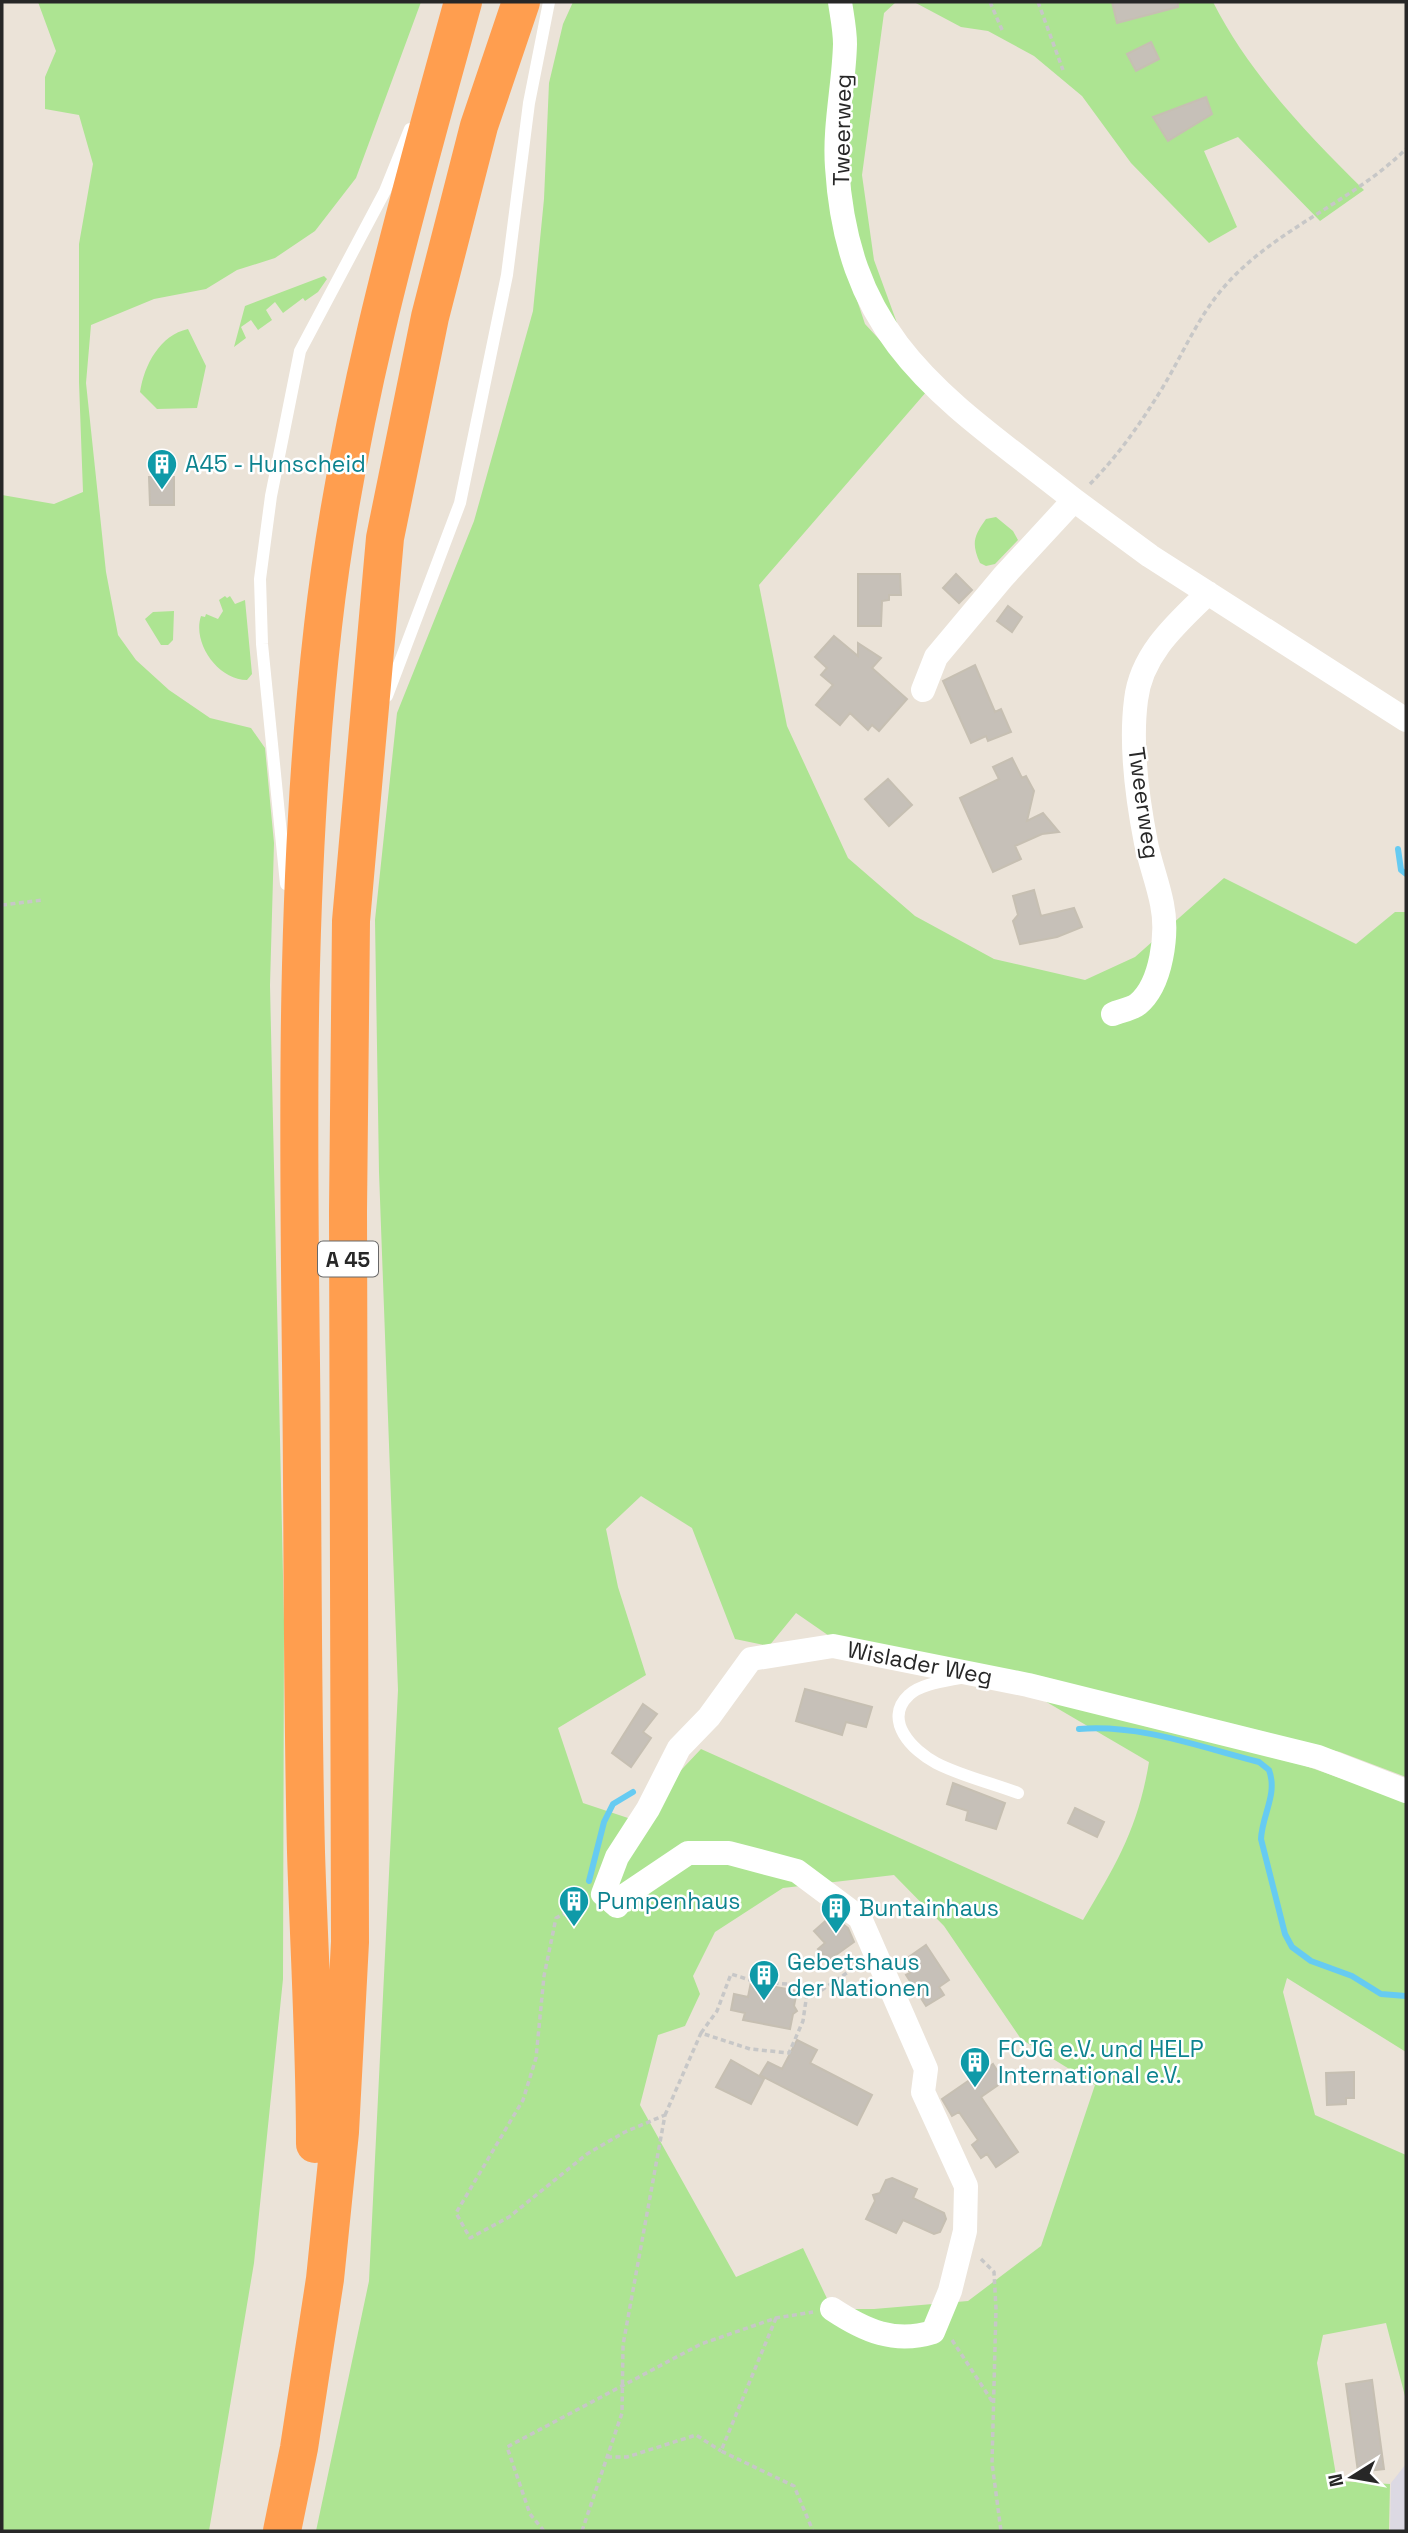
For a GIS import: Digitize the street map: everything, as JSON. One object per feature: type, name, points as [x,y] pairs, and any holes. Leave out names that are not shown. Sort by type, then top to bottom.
[{"type":"highway","name":"A 45","points":[[267,2531],[293,2392],[315,2212],[315,2058],[306,1851],[297,1037],[312,745],[323,626],[343,483],[398,236],[462,2]]},
{"type":"highway","name":"A 45","points":[[282,2531],[299,2448],[325,2279],[340,2132],[350,1942],[348,1212],[351,921],[385,538],[430,317],[480,126],[521,2]]},
{"type":"street","name":"Tweerweg","points":[[840,2],[845,42],[836,164],[844,229],[869,302],[890,336],[936,390],[1074,500],[1150,556],[1406,720]]},
{"type":"street","points":[[923,690],[936,657],[1003,577],[1074,500]]},
{"type":"street","name":"Tweerweg","points":[[1113,1014],[1138,1004],[1155,979],[1162,946],[1163,907],[1146,844],[1135,771],[1136,698],[1147,664],[1161,639],[1209,593]]},
{"type":"street","name":"Wislader Weg","points":[[603,1895],[617,1857],[648,1808],[679,1748],[709,1717],[751,1658],[833,1646],[974,1674],[1318,1757],[1406,1791]]},
{"type":"street","points":[[603,1895],[617,1906],[627,1894],[688,1853],[729,1853],[797,1871],[860,1918],[926,2068],[923,2092],[966,2186],[965,2231],[933,2332],[910,2339],[859,2328],[832,2309]]},
{"type":"lane","points":[[287,898],[262,645],[260,579],[271,496],[300,351],[385,191],[462,2]]},
{"type":"lane","points":[[351,921],[388,689],[425,601],[460,503],[507,275],[527,115],[549,2]]},
{"type":"lane","points":[[288,912],[297,1037]]},
{"type":"lane","points":[[974,1674],[910,1693],[900,1708],[898,1720],[904,1735],[915,1749],[937,1763],[1018,1793]]},
{"type":"path","points":[[990,2],[1003,32]]},
{"type":"path","points":[[1038,2],[1063,70]]},
{"type":"path","points":[[1074,500],[1112,462],[1158,395],[1193,331],[1224,288],[1251,260],[1366,184],[1406,149]]},
{"type":"path","points":[[2,905],[43,900]]},
{"type":"path","points":[[603,1895],[555,1918],[544,1976],[537,2058],[523,2100],[456,2213],[470,2238],[509,2217],[587,2154],[625,2132],[665,2115]]},
{"type":"path","points":[[808,1986],[813,1996],[876,1954]]},
{"type":"path","points":[[582,2531],[622,2413],[623,2345],[665,2115],[701,2034],[717,2011],[731,1973],[753,1981],[808,1986]]},
{"type":"path","points":[[701,2034],[750,2049],[789,2053],[803,2021],[808,1986]]},
{"type":"path","points":[[962,2244],[994,2273],[996,2309],[992,2463],[1001,2531]]},
{"type":"path","points":[[544,2531],[530,2514],[507,2447],[701,2344],[776,2318],[832,2309]]},
{"type":"path","points":[[721,2451],[776,2318]]},
{"type":"path","points":[[938,2319],[993,2403]]},
{"type":"path","points":[[607,2457],[627,2457],[696,2435],[721,2451],[794,2486],[813,2531]]},
{"type":"shaded area","points":[[1406,2464],[1406,2531],[1390,2531],[1391,2483]]},
{"type":"green space","points":[[38,2],[421,2],[356,178],[315,231],[275,258],[237,270],[206,289],[154,299],[91,325],[86,383],[106,572],[118,635],[136,660],[169,690],[210,718],[251,728],[265,748],[274,843],[270,985],[284,1621],[283,1979],[254,2263],[209,2531],[2,2531],[2,495],[54,504],[83,492],[79,382],[79,244],[93,164],[79,115],[45,109],[45,77],[56,51]]},
{"type":"green space","points":[[573,2],[833,2],[849,276],[865,324],[927,391],[759,585],[787,726],[848,858],[915,916],[994,959],[1085,980],[1135,957],[1224,878],[1356,944],[1395,912],[1406,912],[1406,1777],[1340,1752],[1029,1677],[835,1640],[796,1613],[769,1646],[735,1639],[692,1528],[641,1496],[606,1529],[618,1587],[646,1675],[558,1728],[583,1803],[634,1820],[701,1749],[1083,1920],[1125,1844],[1139,1807],[1149,1762],[1026,1690],[1251,1747],[1406,1801],[1406,2052],[1287,1978],[1283,1992],[1315,2115],[1406,2155],[1406,2400],[1386,2323],[1323,2335],[1317,2363],[1337,2481],[1390,2484],[1389,2531],[316,2531],[369,2281],[398,1690],[379,1172],[375,920],[397,713],[474,521],[533,311],[544,199],[549,83],[563,24]],"holes":[[[894,1875],[944,1926],[1021,2039],[1095,2085],[1041,2246],[968,2301],[874,2309],[832,2309],[803,2248],[736,2277],[640,2105],[658,2035],[685,2026],[700,1994],[693,1976],[715,1932],[783,1888]]]},
{"type":"green space","points":[[851,2],[896,2],[884,13],[862,175],[874,260],[897,323],[886,325],[839,180]]},
{"type":"green space","points":[[914,2],[1213,2],[1244,53],[1281,102],[1364,190],[1320,221],[1238,137],[1204,151],[1237,227],[1209,243],[1131,163],[1082,96],[1034,56],[988,31],[961,27]]},
{"type":"green space","points":[[324,276],[327,279],[318,292],[305,301],[303,298],[283,313],[275,302],[266,310],[272,320],[258,330],[251,320],[241,327],[246,338],[234,347],[245,306]]},
{"type":"green space","points":[[188,329],[206,366],[197,408],[157,409],[140,392],[145,372],[162,344],[178,332]]},
{"type":"green space","points":[[996,517],[1013,531],[1018,540],[995,564],[986,566],[980,563],[975,550],[975,540],[986,519]]},
{"type":"green space","points":[[230,596],[235,604],[245,600],[252,674],[247,680],[226,674],[217,667],[200,637],[201,616],[205,617],[206,614],[218,619],[223,611],[219,600]]},
{"type":"green space","points":[[174,611],[173,640],[168,645],[161,645],[145,619],[153,612]]},
{"type":"building","points":[[1112,2],[1178,2],[1178,7],[1117,23]]},
{"type":"building","points":[[1151,42],[1159,59],[1136,71],[1127,54]]},
{"type":"building","points":[[1206,97],[1212,114],[1168,141],[1153,117]]},
{"type":"building","name":"A45 - Hunscheid","points":[[149,477],[174,477],[174,505],[150,505]]},
{"type":"building","points":[[858,574],[900,574],[901,595],[889,595],[889,600],[882,601],[881,626],[858,626]]},
{"type":"building","points":[[956,574],[972,590],[959,603],[943,588]]},
{"type":"building","points":[[1008,606],[1022,617],[1012,632],[997,621]]},
{"type":"building","points":[[834,636],[858,656],[858,643],[881,658],[872,668],[907,699],[879,731],[872,725],[868,730],[850,713],[840,725],[816,705],[833,685],[821,675],[827,668],[815,657]]},
{"type":"building","points":[[975,665],[995,712],[1001,709],[1011,732],[988,741],[986,736],[971,743],[943,681]]},
{"type":"building","points":[[1012,758],[1022,778],[1026,776],[1034,791],[1027,821],[1043,813],[1059,832],[1042,834],[1015,846],[1021,859],[993,872],[960,798],[999,779],[993,767]]},
{"type":"building","points":[[888,779],[912,805],[889,826],[865,799]]},
{"type":"building","points":[[1034,890],[1041,916],[1074,908],[1082,927],[1057,937],[1020,944],[1013,921],[1018,915],[1013,896]]},
{"type":"building","points":[[805,1689],[872,1707],[866,1727],[846,1722],[842,1735],[796,1721]]},
{"type":"building","points":[[643,1704],[657,1714],[643,1732],[651,1738],[631,1767],[612,1753]]},
{"type":"building","points":[[953,1783],[1005,1803],[996,1829],[966,1820],[968,1811],[947,1804]]},
{"type":"building","points":[[1075,1808],[1104,1822],[1097,1837],[1068,1823]]},
{"type":"building","name":"Buntainhaus","points":[[832,1915],[848,1928],[854,1942],[829,1960],[818,1949],[825,1943],[814,1931]]},
{"type":"building","points":[[926,1945],[949,1980],[939,1987],[944,1995],[926,2006],[906,1975],[910,1973],[903,1961]]},
{"type":"building","name":"Gebetshaus der Nationen","points":[[751,1982],[797,1991],[794,2006],[797,2011],[793,2014],[790,2029],[743,2020],[745,2013],[731,2010],[734,1994],[748,1997]]},
{"type":"building","points":[[797,2040],[817,2050],[810,2063],[872,2095],[857,2125],[760,2075],[768,2062],[782,2069]]},
{"type":"building","points":[[731,2060],[764,2079],[751,2104],[716,2087]]},
{"type":"building","points":[[993,2064],[1004,2081],[981,2097],[1018,2152],[996,2167],[987,2154],[981,2158],[972,2145],[978,2140],[959,2112],[952,2116],[942,2099]]},
{"type":"building","points":[[1354,2072],[1354,2098],[1346,2098],[1346,2104],[1327,2105],[1326,2073]]},
{"type":"building","points":[[892,2178],[917,2189],[913,2198],[944,2213],[946,2219],[940,2232],[934,2234],[903,2220],[896,2233],[866,2219],[875,2201],[873,2195],[880,2193],[886,2180]]},
{"type":"building","points":[[1372,2380],[1384,2469],[1358,2472],[1346,2384]]},
{"type":"waterway","points":[[1398,849],[1401,870],[1406,874]]},
{"type":"waterway","points":[[1079,1729],[1102,1728],[1147,1733],[1259,1762],[1269,1770],[1272,1788],[1261,1839],[1285,1934],[1292,1947],[1311,1961],[1352,1976],[1381,1994],[1406,1996]]},
{"type":"waterway","points":[[589,1881],[604,1822],[613,1804],[633,1792]]},
{"type":"place","name":"A45 - Hunscheid","points":[[162,491]]},
{"type":"place","name":"Pumpenhaus","points":[[574,1928]]},
{"type":"place","name":"Buntainhaus","points":[[836,1935]]},
{"type":"place","name":"Gebetshaus der Nationen","points":[[764,2002]]},
{"type":"place","name":"FCJG e.V. und HELP International e.V.","points":[[975,2089]]}]
